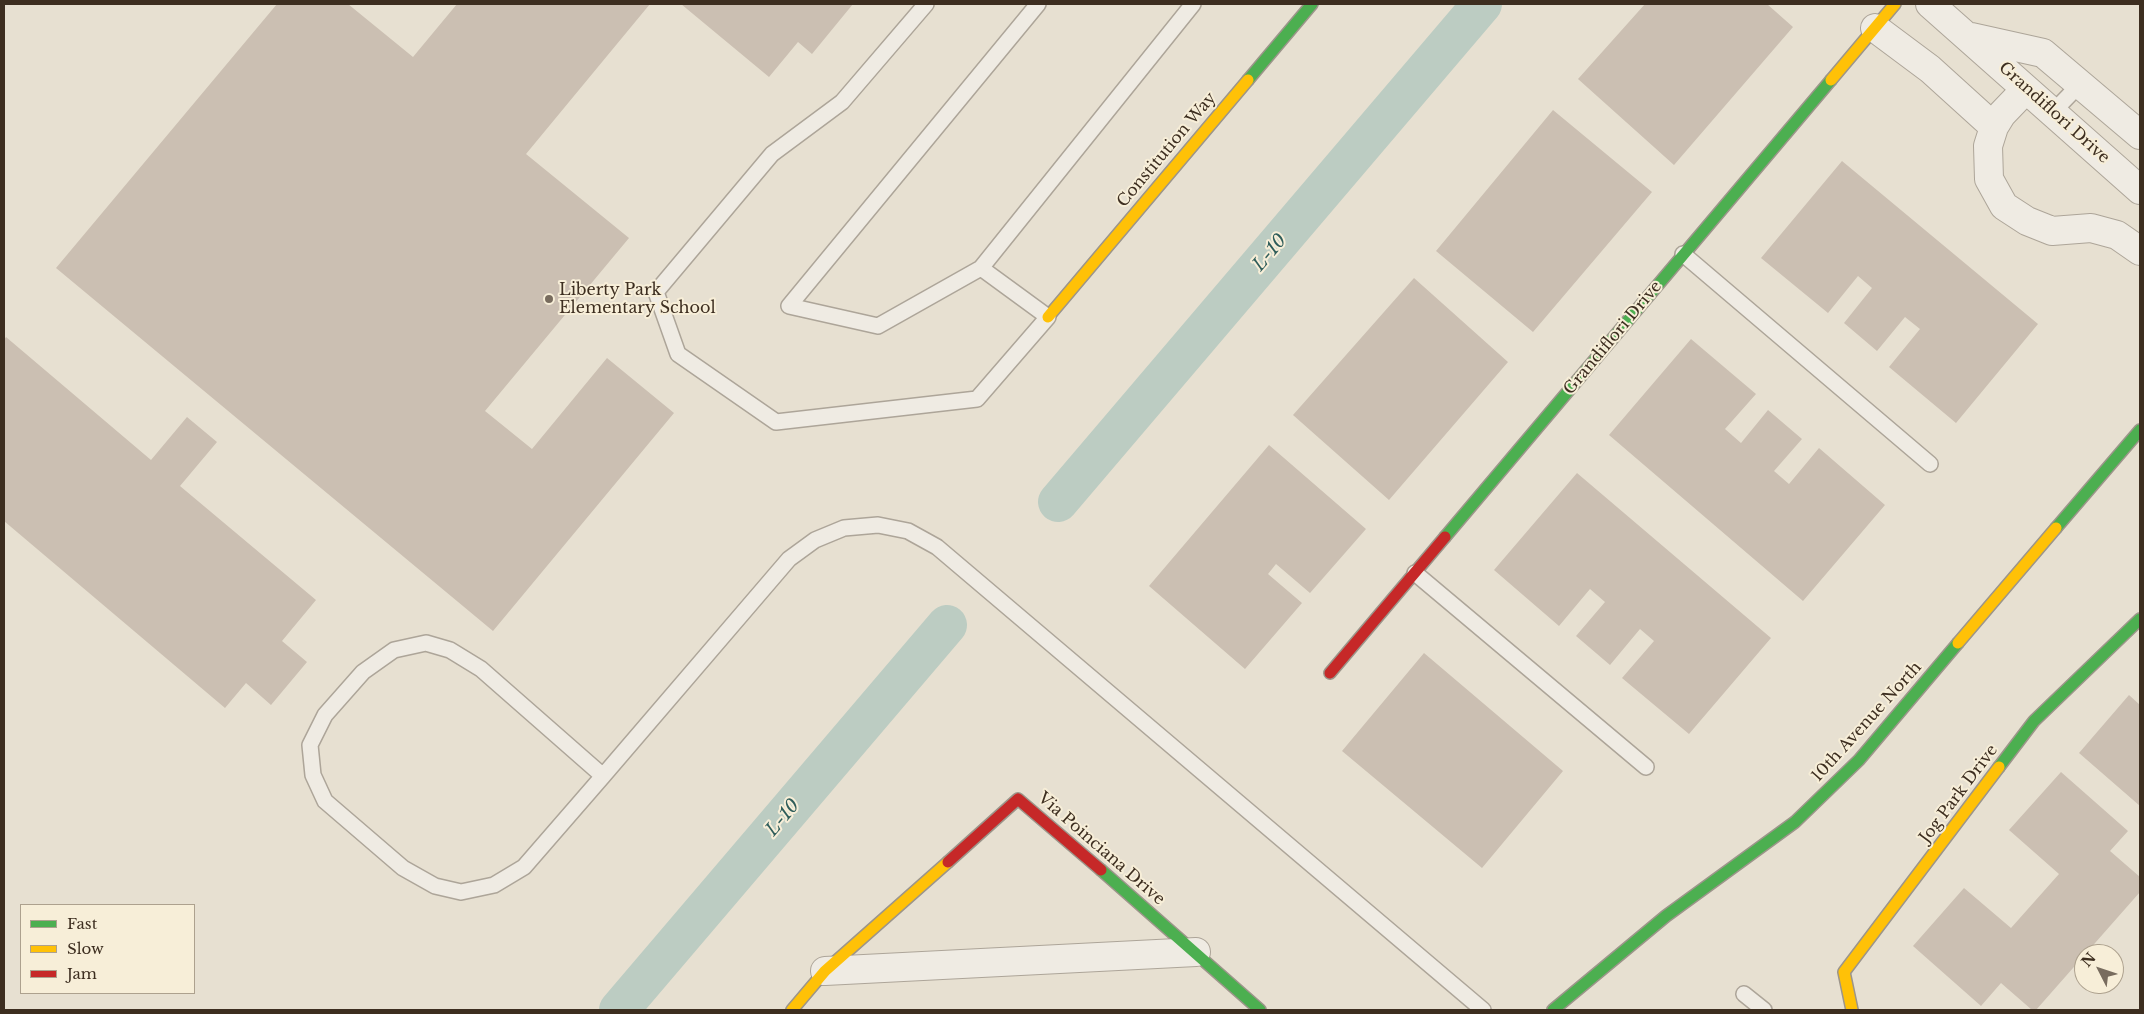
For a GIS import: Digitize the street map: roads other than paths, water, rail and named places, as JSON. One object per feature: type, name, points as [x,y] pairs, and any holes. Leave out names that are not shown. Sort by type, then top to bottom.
[{"type":"street","name":"Grandiflori Drive","points":[[1330,673],[1895,4]]},
{"type":"street","name":"Grandiflori Drive","points":[[1930,4],[2140,190]]},
{"type":"street","name":"Constitution Way","points":[[1048,317],[1308,9]]},
{"type":"street","points":[[1875,28],[1930,69],[1994,127]]},
{"type":"street","name":"Grandiflori Drive","points":[[1967,36],[2042,53],[2140,135]]},
{"type":"street","points":[[2026,89],[2002,114],[1994,127],[1988,146],[1989,179],[2004,206],[2027,222],[2052,231],[2092,228],[2117,235],[2140,251]]},
{"type":"street","name":"10th Avenue North","points":[[1553,1010],[1666,916],[1718,880],[1795,822],[1859,760],[2140,430]]},
{"type":"street","name":"Jog Park Drive","points":[[1852,1010],[1844,972],[2034,722],[2140,620]]},
{"type":"street","name":"Via Poinciana Drive","points":[[792,1010],[825,971],[1018,799],[1196,952],[1260,1010]]},
{"type":"street","points":[[825,971],[1196,952]]},
{"type":"lane","points":[[926,4],[842,102],[772,154],[656,292],[678,354],[776,422],[977,399],[1048,317],[981,268]]},
{"type":"lane","points":[[1038,4],[789,306],[878,326],[981,268],[1193,4]]},
{"type":"lane","points":[[1289,4],[1308,9]]},
{"type":"lane","points":[[2053,112],[2080,84]]},
{"type":"lane","points":[[1683,254],[1930,464]]},
{"type":"lane","points":[[603,776],[481,669],[450,650],[426,643],[394,650],[362,672],[325,715],[310,744],[313,775],[325,801],[403,868],[435,886],[461,892],[494,885],[524,867],[603,776],[789,559],[815,540],[844,528],[878,525],[908,531],[937,547],[1483,1010]]},
{"type":"lane","points":[[1415,572],[1646,767]]},
{"type":"lane","points":[[1744,994],[1764,1010]]},
{"type":"waterway","name":"L-10","points":[[1058,502],[1482,4]]},
{"type":"waterway","name":"L-10","points":[[619,1010],[947,625]]},
{"type":"place","name":"Liberty Park Elementary School","points":[[549,299]]}]
